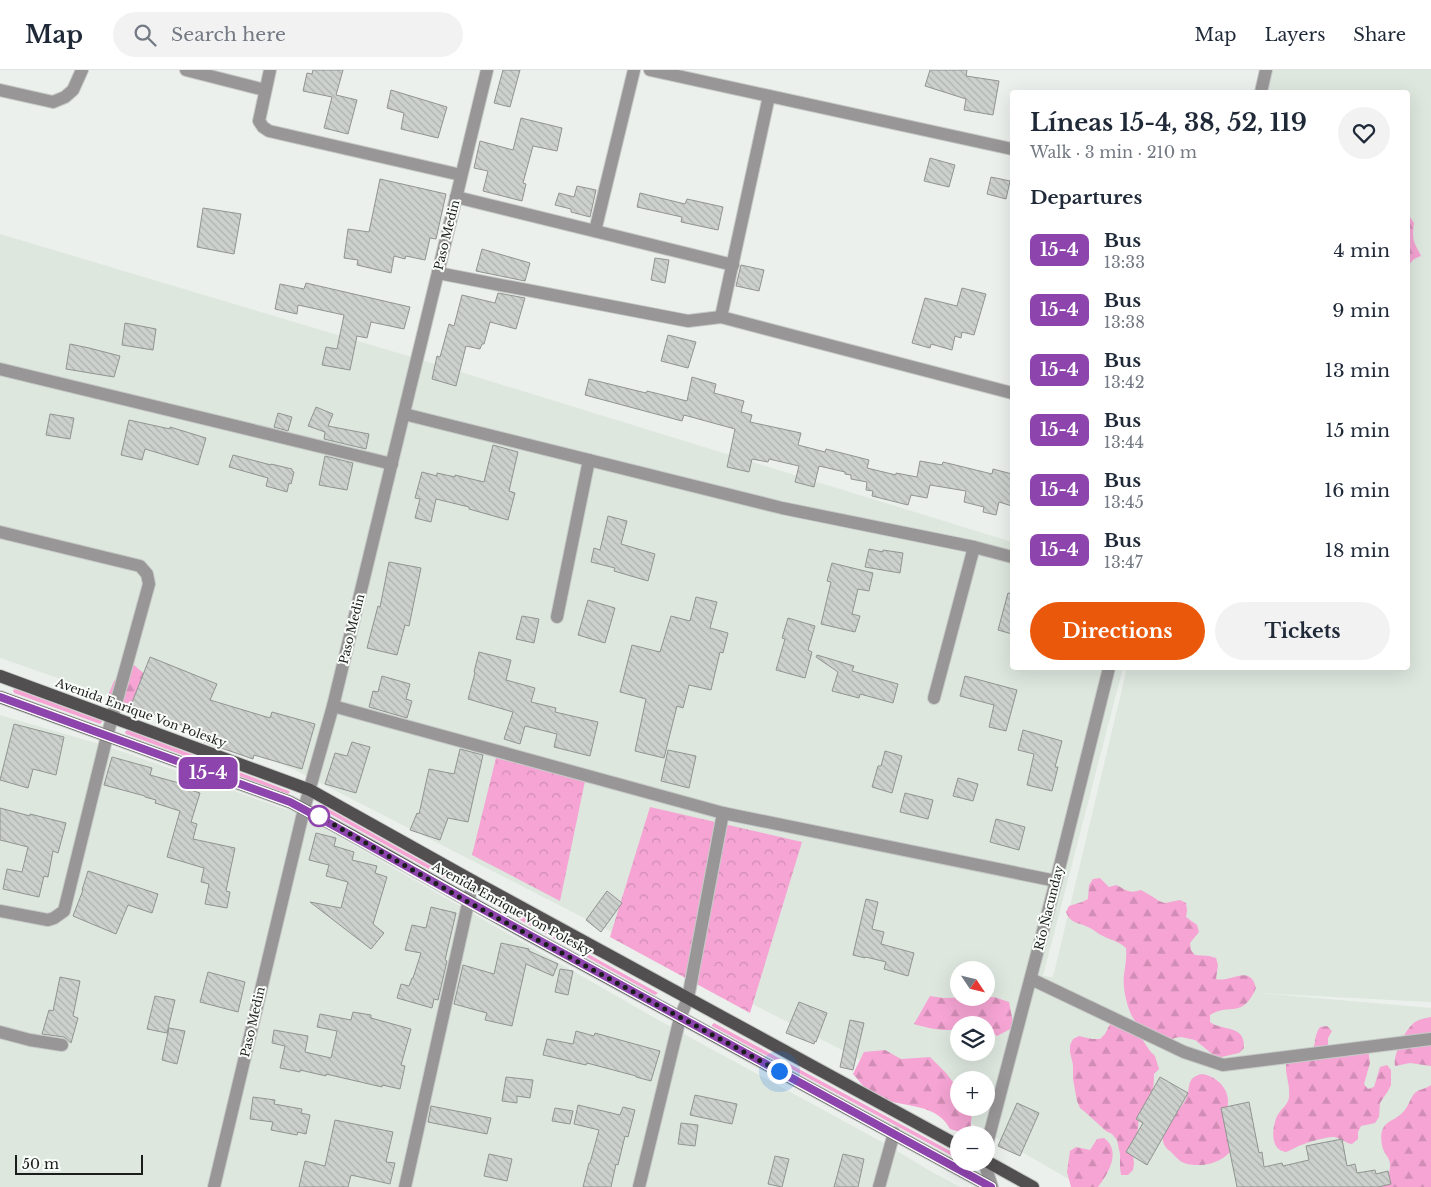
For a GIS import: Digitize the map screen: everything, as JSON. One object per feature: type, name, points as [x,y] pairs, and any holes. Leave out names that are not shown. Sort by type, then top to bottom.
[{"type":"main road","name":"Avenida Enrique Von Polesky","points":[[2,677],[310,790],[950,1141]]},
{"type":"main road","points":[[0,690],[2,677]]},
{"type":"main road","name":"Avenida Enrique Von Polesky","points":[[0,697],[290,802],[468,902],[992,1187]]},
{"type":"main road","points":[[995,1167],[1033,1187]]},
{"type":"street","points":[[0,90],[53,102],[65,97],[73,90],[82,70]]},
{"type":"street","points":[[186,70],[265,90]]},
{"type":"street","points":[[270,70],[259,121],[269,131],[461,175]]},
{"type":"street","name":"Paso Medin","points":[[214,1187],[304,809],[333,706],[487,70]]},
{"type":"street","points":[[595,231],[634,70]]},
{"type":"street","points":[[650,70],[1010,150]]},
{"type":"street","points":[[1261,90],[1266,70]]},
{"type":"street","points":[[721,317],[769,96]]},
{"type":"street","points":[[456,197],[733,265]]},
{"type":"street","points":[[438,273],[688,321],[721,317],[1010,391]]},
{"type":"street","points":[[0,369],[392,464]]},
{"type":"street","points":[[404,414],[782,508],[974,547],[1010,556]]},
{"type":"street","points":[[557,617],[590,460]]},
{"type":"street","points":[[0,532],[140,566],[147,574],[150,584],[107,736],[64,911],[48,920],[0,911]]},
{"type":"street","points":[[934,698],[974,547]]},
{"type":"street","name":"Río Ñacunday","points":[[992,1126],[1056,881],[1108,670]]},
{"type":"street","points":[[333,706],[723,813],[1056,881]]},
{"type":"street","points":[[639,1187],[680,1018],[688,998],[723,813]]},
{"type":"street","points":[[405,1187],[473,881]]},
{"type":"street","points":[[1031,979],[1184,1052],[1223,1065],[1431,1039]]},
{"type":"street","points":[[0,1032],[30,1040],[62,1045]]},
{"type":"street","points":[[879,1187],[894,1134]]},
{"type":"street","points":[[988,1171],[992,1187]]},
{"type":"shaded area","points":[[1270,70],[1431,70],[1431,1002],[1257,993],[1431,1008],[1431,1187],[1083,1187],[995,1137],[995,1126],[976,1126],[958,1116],[995,1116],[995,1071],[950,1071],[950,1111],[846,1052],[293,769],[81,686],[0,658],[0,234],[435,364],[1010,541],[1010,670],[1122,670],[1043,976],[1053,977],[1127,670],[1410,670],[1410,90],[1265,90]]},
{"type":"shaded area","points":[[0,715],[106,746],[299,814],[662,1022],[882,1142],[960,1187],[0,1187]]},
{"type":"green space","points":[[1410,217],[1414,223],[1413,239],[1421,256],[1414,259],[1410,264]]},
{"type":"green space","points":[[134,665],[149,678],[154,697],[145,711],[130,710],[117,706],[109,693],[114,681]]},
{"type":"green space","points":[[15,689],[102,722],[100,724],[14,693],[13,690]]},
{"type":"green space","points":[[127,730],[290,792],[288,794],[126,734]]},
{"type":"green space","points":[[496,758],[585,781],[560,901],[472,855]]},
{"type":"green space","points":[[650,807],[802,842],[750,1013],[610,937]]},
{"type":"green space","points":[[327,808],[454,879],[454,882],[324,810]]},
{"type":"green space","points":[[1100,878],[1109,887],[1116,885],[1130,891],[1141,890],[1165,903],[1180,900],[1186,903],[1186,917],[1197,925],[1199,932],[1190,943],[1191,950],[1195,955],[1216,958],[1218,965],[1216,979],[1222,980],[1245,975],[1253,981],[1256,988],[1246,1004],[1235,1009],[1217,1011],[1210,1015],[1210,1022],[1233,1030],[1241,1035],[1244,1048],[1239,1053],[1217,1058],[1195,1040],[1181,1037],[1174,1038],[1168,1046],[1137,1023],[1126,1001],[1124,980],[1126,948],[1073,921],[1066,912],[1069,906],[1088,899],[1089,885],[1093,879]]},
{"type":"green space","points":[[486,898],[658,993],[655,995],[486,901]]},
{"type":"green space","points":[[930,996],[950,998],[950,1006],[995,1006],[995,997],[1009,1002],[1014,1027],[997,1036],[995,1035],[995,1016],[950,1016],[950,1030],[914,1024]]},
{"type":"green space","points":[[1431,1017],[1431,1066],[1410,1063],[1395,1066],[1398,1049],[1407,1030],[1415,1022]]},
{"type":"green space","points":[[1111,1022],[1138,1033],[1155,1056],[1159,1069],[1154,1074],[1153,1091],[1147,1107],[1139,1114],[1133,1170],[1128,1175],[1121,1175],[1117,1140],[1080,1108],[1073,1079],[1073,1065],[1070,1052],[1070,1045],[1073,1039],[1079,1036],[1100,1039]]},
{"type":"green space","points":[[714,1023],[950,1151],[950,1155],[712,1026]]},
{"type":"green space","points":[[1327,1026],[1332,1031],[1328,1038],[1328,1045],[1334,1050],[1368,1049],[1370,1063],[1364,1084],[1368,1089],[1374,1087],[1380,1067],[1387,1065],[1391,1070],[1391,1085],[1380,1103],[1379,1117],[1375,1123],[1361,1126],[1358,1132],[1358,1139],[1352,1144],[1332,1137],[1310,1142],[1286,1152],[1283,1151],[1276,1146],[1273,1132],[1277,1117],[1289,1097],[1286,1069],[1287,1059],[1312,1053],[1318,1030],[1320,1027]]},
{"type":"green space","points":[[885,1050],[901,1059],[930,1057],[950,1078],[950,1116],[972,1116],[971,1126],[950,1126],[950,1129],[934,1113],[879,1098],[869,1092],[853,1074],[864,1052]]},
{"type":"green space","points":[[1202,1074],[1220,1082],[1227,1095],[1227,1125],[1230,1152],[1215,1162],[1196,1165],[1179,1160],[1165,1147],[1163,1136],[1187,1097],[1189,1084],[1193,1078]]},
{"type":"green space","points":[[1431,1085],[1431,1187],[1375,1187],[1383,1177],[1389,1174],[1390,1168],[1382,1145],[1381,1137],[1384,1126],[1404,1111],[1416,1092]]},
{"type":"green space","points":[[1104,1138],[1112,1149],[1113,1156],[1102,1182],[1098,1187],[1071,1187],[1067,1172],[1070,1151],[1076,1147],[1090,1150],[1097,1139]]},
{"type":"building","points":[[313,70],[343,70],[336,95],[357,100],[348,134],[324,128],[332,97],[303,91],[307,73],[312,74]]},
{"type":"building","points":[[503,70],[520,70],[510,107],[494,103]]},
{"type":"building","points":[[930,70],[967,70],[966,76],[999,81],[993,115],[964,110],[966,99],[925,86]]},
{"type":"building","points":[[391,90],[447,107],[438,138],[401,129],[404,113],[387,108]]},
{"type":"building","points":[[521,118],[562,128],[557,151],[533,146],[523,183],[526,184],[522,201],[483,191],[488,171],[474,168],[480,141],[513,150]]},
{"type":"building","points":[[930,158],[955,165],[949,187],[924,181]]},
{"type":"building","points":[[991,177],[1010,181],[1006,199],[987,194]]},
{"type":"building","points":[[380,179],[446,194],[436,239],[430,238],[425,260],[406,256],[405,259],[394,256],[391,273],[357,265],[358,260],[344,258],[348,229],[369,232]]},
{"type":"building","points":[[577,186],[596,190],[590,217],[555,205],[559,193],[574,197]]},
{"type":"building","points":[[640,193],[685,204],[687,199],[723,207],[718,230],[681,222],[682,217],[637,207]]},
{"type":"building","points":[[203,208],[241,214],[234,254],[197,247]]},
{"type":"building","points":[[482,249],[530,263],[525,281],[476,271]]},
{"type":"building","points":[[655,258],[669,260],[665,283],[651,280]]},
{"type":"building","points":[[741,265],[764,270],[759,291],[736,286]]},
{"type":"building","points":[[306,283],[410,307],[404,329],[371,322],[367,338],[357,336],[350,370],[322,365],[326,347],[337,349],[344,315],[298,305],[297,314],[275,309],[280,284],[304,289]]},
{"type":"building","points":[[962,288],[986,294],[974,335],[962,332],[961,338],[955,336],[952,350],[931,344],[930,348],[912,343],[925,298],[957,306]]},
{"type":"building","points":[[498,293],[525,298],[516,329],[490,322],[484,344],[482,344],[480,349],[466,346],[456,386],[432,379],[437,356],[440,357],[449,324],[454,326],[462,295],[495,303]]},
{"type":"building","points":[[125,323],[156,329],[153,350],[122,345]]},
{"type":"building","points":[[668,335],[696,342],[688,368],[661,361]]},
{"type":"building","points":[[70,344],[120,356],[114,377],[66,369]]},
{"type":"building","points":[[692,377],[716,384],[714,393],[744,401],[741,412],[752,415],[750,422],[801,433],[798,445],[825,452],[826,449],[869,460],[867,468],[896,475],[896,473],[917,477],[920,461],[942,465],[943,462],[992,474],[993,469],[1010,473],[1010,505],[999,502],[996,515],[983,512],[984,507],[964,502],[966,491],[930,485],[927,498],[911,495],[908,505],[872,496],[873,491],[866,490],[867,482],[851,479],[851,475],[845,474],[845,472],[819,466],[814,487],[795,482],[799,466],[769,459],[768,462],[752,459],[749,472],[727,467],[735,429],[684,415],[682,421],[585,395],[589,379],[687,401]]},
{"type":"building","points":[[316,407],[333,414],[328,426],[369,434],[366,449],[324,439],[325,432],[308,426]]},
{"type":"building","points":[[278,413],[292,417],[288,431],[274,427]]},
{"type":"building","points":[[50,414],[74,418],[70,439],[46,435]]},
{"type":"building","points":[[129,420],[170,429],[170,427],[206,438],[198,465],[145,449],[142,460],[121,455]]},
{"type":"building","points":[[493,445],[518,452],[509,491],[515,493],[508,520],[469,509],[469,507],[436,499],[431,522],[415,518],[420,499],[415,498],[422,472],[437,476],[437,473],[455,477],[455,475],[484,482]]},
{"type":"building","points":[[233,455],[292,469],[294,472],[287,492],[266,486],[268,478],[229,467]]},
{"type":"building","points":[[325,456],[353,463],[347,490],[319,485]]},
{"type":"building","points":[[608,516],[627,521],[621,544],[655,554],[648,581],[614,571],[615,568],[591,562],[594,548],[600,550]]},
{"type":"building","points":[[869,549],[903,553],[900,573],[865,567]]},
{"type":"building","points":[[389,562],[421,568],[409,626],[405,625],[397,655],[367,648],[378,606],[380,607]]},
{"type":"building","points":[[832,563],[873,573],[869,591],[858,589],[852,614],[860,616],[855,632],[821,624],[831,582],[827,581]]},
{"type":"building","points":[[1008,593],[1010,594],[1010,633],[998,630]]},
{"type":"building","points":[[696,597],[717,602],[710,628],[728,633],[723,653],[720,652],[711,690],[689,685],[683,708],[677,706],[664,758],[635,751],[646,699],[620,692],[632,645],[660,652],[671,616],[690,621]]},
{"type":"building","points":[[588,600],[615,608],[605,643],[578,635]]},
{"type":"building","points":[[522,616],[539,619],[534,643],[516,639]]},
{"type":"building","points":[[788,618],[815,626],[808,650],[812,652],[805,678],[776,670],[785,639],[782,638]]},
{"type":"building","points":[[479,652],[511,660],[506,680],[535,688],[531,702],[556,708],[555,712],[598,722],[590,756],[554,747],[557,734],[525,726],[520,744],[504,739],[513,712],[468,699]]},
{"type":"building","points":[[817,655],[854,666],[852,671],[898,684],[893,703],[860,694],[859,698],[832,691],[838,672],[816,657]]},
{"type":"building","points":[[150,657],[217,684],[210,700],[270,718],[272,712],[315,724],[302,769],[254,755],[253,759],[204,742],[207,735],[131,705]]},
{"type":"building","points":[[382,676],[410,684],[406,699],[412,701],[407,718],[369,707],[373,691],[378,692]]},
{"type":"building","points":[[965,676],[1017,690],[1006,731],[989,727],[994,705],[960,696]]},
{"type":"building","points":[[14,724],[64,737],[56,775],[33,769],[28,788],[0,780]]},
{"type":"building","points":[[1023,730],[1062,741],[1055,767],[1058,767],[1052,791],[1027,785],[1034,754],[1018,750]]},
{"type":"building","points":[[352,742],[370,747],[356,793],[325,784],[335,753],[347,756]]},
{"type":"building","points":[[460,749],[483,755],[468,822],[448,818],[440,840],[410,830],[417,813],[419,814],[429,769],[454,774]]},
{"type":"building","points":[[668,750],[696,756],[689,788],[661,781]]},
{"type":"building","points":[[885,751],[902,756],[892,793],[872,787]]},
{"type":"building","points":[[112,757],[152,768],[150,775],[179,783],[178,786],[200,793],[191,822],[197,824],[193,839],[235,848],[226,891],[230,892],[227,908],[205,904],[209,884],[201,882],[204,868],[167,857],[180,811],[155,803],[156,800],[145,796],[104,785]]},
{"type":"building","points":[[958,778],[978,784],[973,801],[953,796]]},
{"type":"building","points":[[905,793],[933,800],[928,819],[900,812]]},
{"type":"building","points":[[0,808],[66,823],[58,853],[53,851],[48,877],[44,876],[39,897],[3,889],[7,869],[22,872],[28,847],[0,840]]},
{"type":"building","points":[[996,819],[1025,827],[1019,850],[990,842]]},
{"type":"building","points":[[316,833],[336,838],[334,846],[354,852],[352,860],[377,866],[375,873],[387,877],[373,924],[384,933],[371,949],[310,902],[341,908],[348,882],[326,876],[329,865],[309,860]]},
{"type":"building","points":[[88,871],[158,894],[152,913],[128,905],[116,934],[73,916]]},
{"type":"building","points":[[607,891],[622,903],[601,932],[586,920]]},
{"type":"building","points":[[866,899],[878,902],[872,929],[884,932],[881,944],[914,953],[908,976],[884,969],[886,962],[853,955]]},
{"type":"building","points":[[431,907],[456,913],[438,1000],[434,999],[432,1008],[397,998],[401,984],[409,986],[421,953],[405,950],[412,925],[426,928]]},
{"type":"building","points":[[501,943],[529,949],[529,951],[558,964],[553,976],[526,964],[512,1026],[485,1020],[487,1013],[454,1004],[463,965],[494,974]]},
{"type":"building","points":[[560,969],[573,971],[568,995],[555,992]]},
{"type":"building","points":[[208,972],[245,982],[238,1012],[200,1002]]},
{"type":"building","points":[[60,977],[80,981],[73,1016],[78,1018],[71,1043],[64,1037],[42,1034],[49,1010],[53,1011]]},
{"type":"building","points":[[155,996],[175,1000],[167,1033],[147,1029]]},
{"type":"building","points":[[799,1002],[827,1013],[814,1044],[786,1033]]},
{"type":"building","points":[[353,1012],[371,1015],[371,1018],[411,1029],[401,1065],[405,1066],[400,1089],[382,1085],[382,1087],[326,1074],[326,1076],[280,1068],[285,1046],[272,1043],[274,1030],[308,1036],[305,1052],[331,1058],[337,1031],[317,1027],[320,1014],[351,1020]]},
{"type":"building","points":[[850,1020],[864,1023],[853,1070],[840,1067]]},
{"type":"building","points":[[169,1028],[185,1031],[177,1064],[162,1060]]},
{"type":"building","points":[[576,1031],[594,1036],[595,1033],[660,1051],[651,1081],[587,1063],[586,1065],[543,1055],[547,1039],[573,1044]]},
{"type":"building","points":[[506,1077],[533,1080],[530,1098],[517,1096],[517,1103],[502,1101]]},
{"type":"building","points":[[1160,1077],[1188,1093],[1147,1165],[1126,1152],[1143,1123],[1136,1119]]},
{"type":"building","points":[[695,1095],[737,1104],[732,1124],[690,1115]]},
{"type":"building","points":[[253,1097],[275,1100],[274,1104],[302,1109],[301,1113],[310,1115],[306,1134],[298,1132],[297,1135],[271,1130],[273,1122],[250,1119]]},
{"type":"building","points":[[1249,1102],[1259,1153],[1262,1152],[1264,1167],[1282,1163],[1283,1166],[1309,1160],[1306,1146],[1342,1139],[1347,1166],[1355,1164],[1357,1173],[1375,1170],[1376,1174],[1388,1171],[1391,1184],[1378,1187],[1237,1187],[1221,1108]]},
{"type":"building","points":[[1017,1103],[1039,1113],[1020,1156],[998,1146]]},
{"type":"building","points":[[578,1105],[620,1115],[623,1107],[635,1110],[628,1137],[625,1136],[618,1165],[616,1164],[611,1187],[583,1187],[599,1130],[574,1124]]},
{"type":"building","points":[[431,1106],[491,1118],[487,1134],[428,1122]]},
{"type":"building","points":[[555,1108],[573,1111],[570,1124],[552,1121]]},
{"type":"building","points":[[335,1120],[393,1132],[386,1162],[395,1163],[390,1184],[351,1175],[348,1187],[299,1187],[305,1161],[325,1166]]},
{"type":"building","points":[[681,1123],[698,1125],[695,1146],[678,1144]]},
{"type":"building","points":[[489,1154],[512,1159],[507,1181],[484,1176]]},
{"type":"building","points":[[843,1154],[864,1159],[858,1187],[834,1187]]},
{"type":"building","points":[[775,1156],[789,1159],[782,1187],[768,1184]]},
{"type":"bus line","name":"15-4","points":[[0,697],[290,802],[468,902],[991,1187]]},
{"type":"route","points":[[319,816],[468,902],[779,1071]]}]
